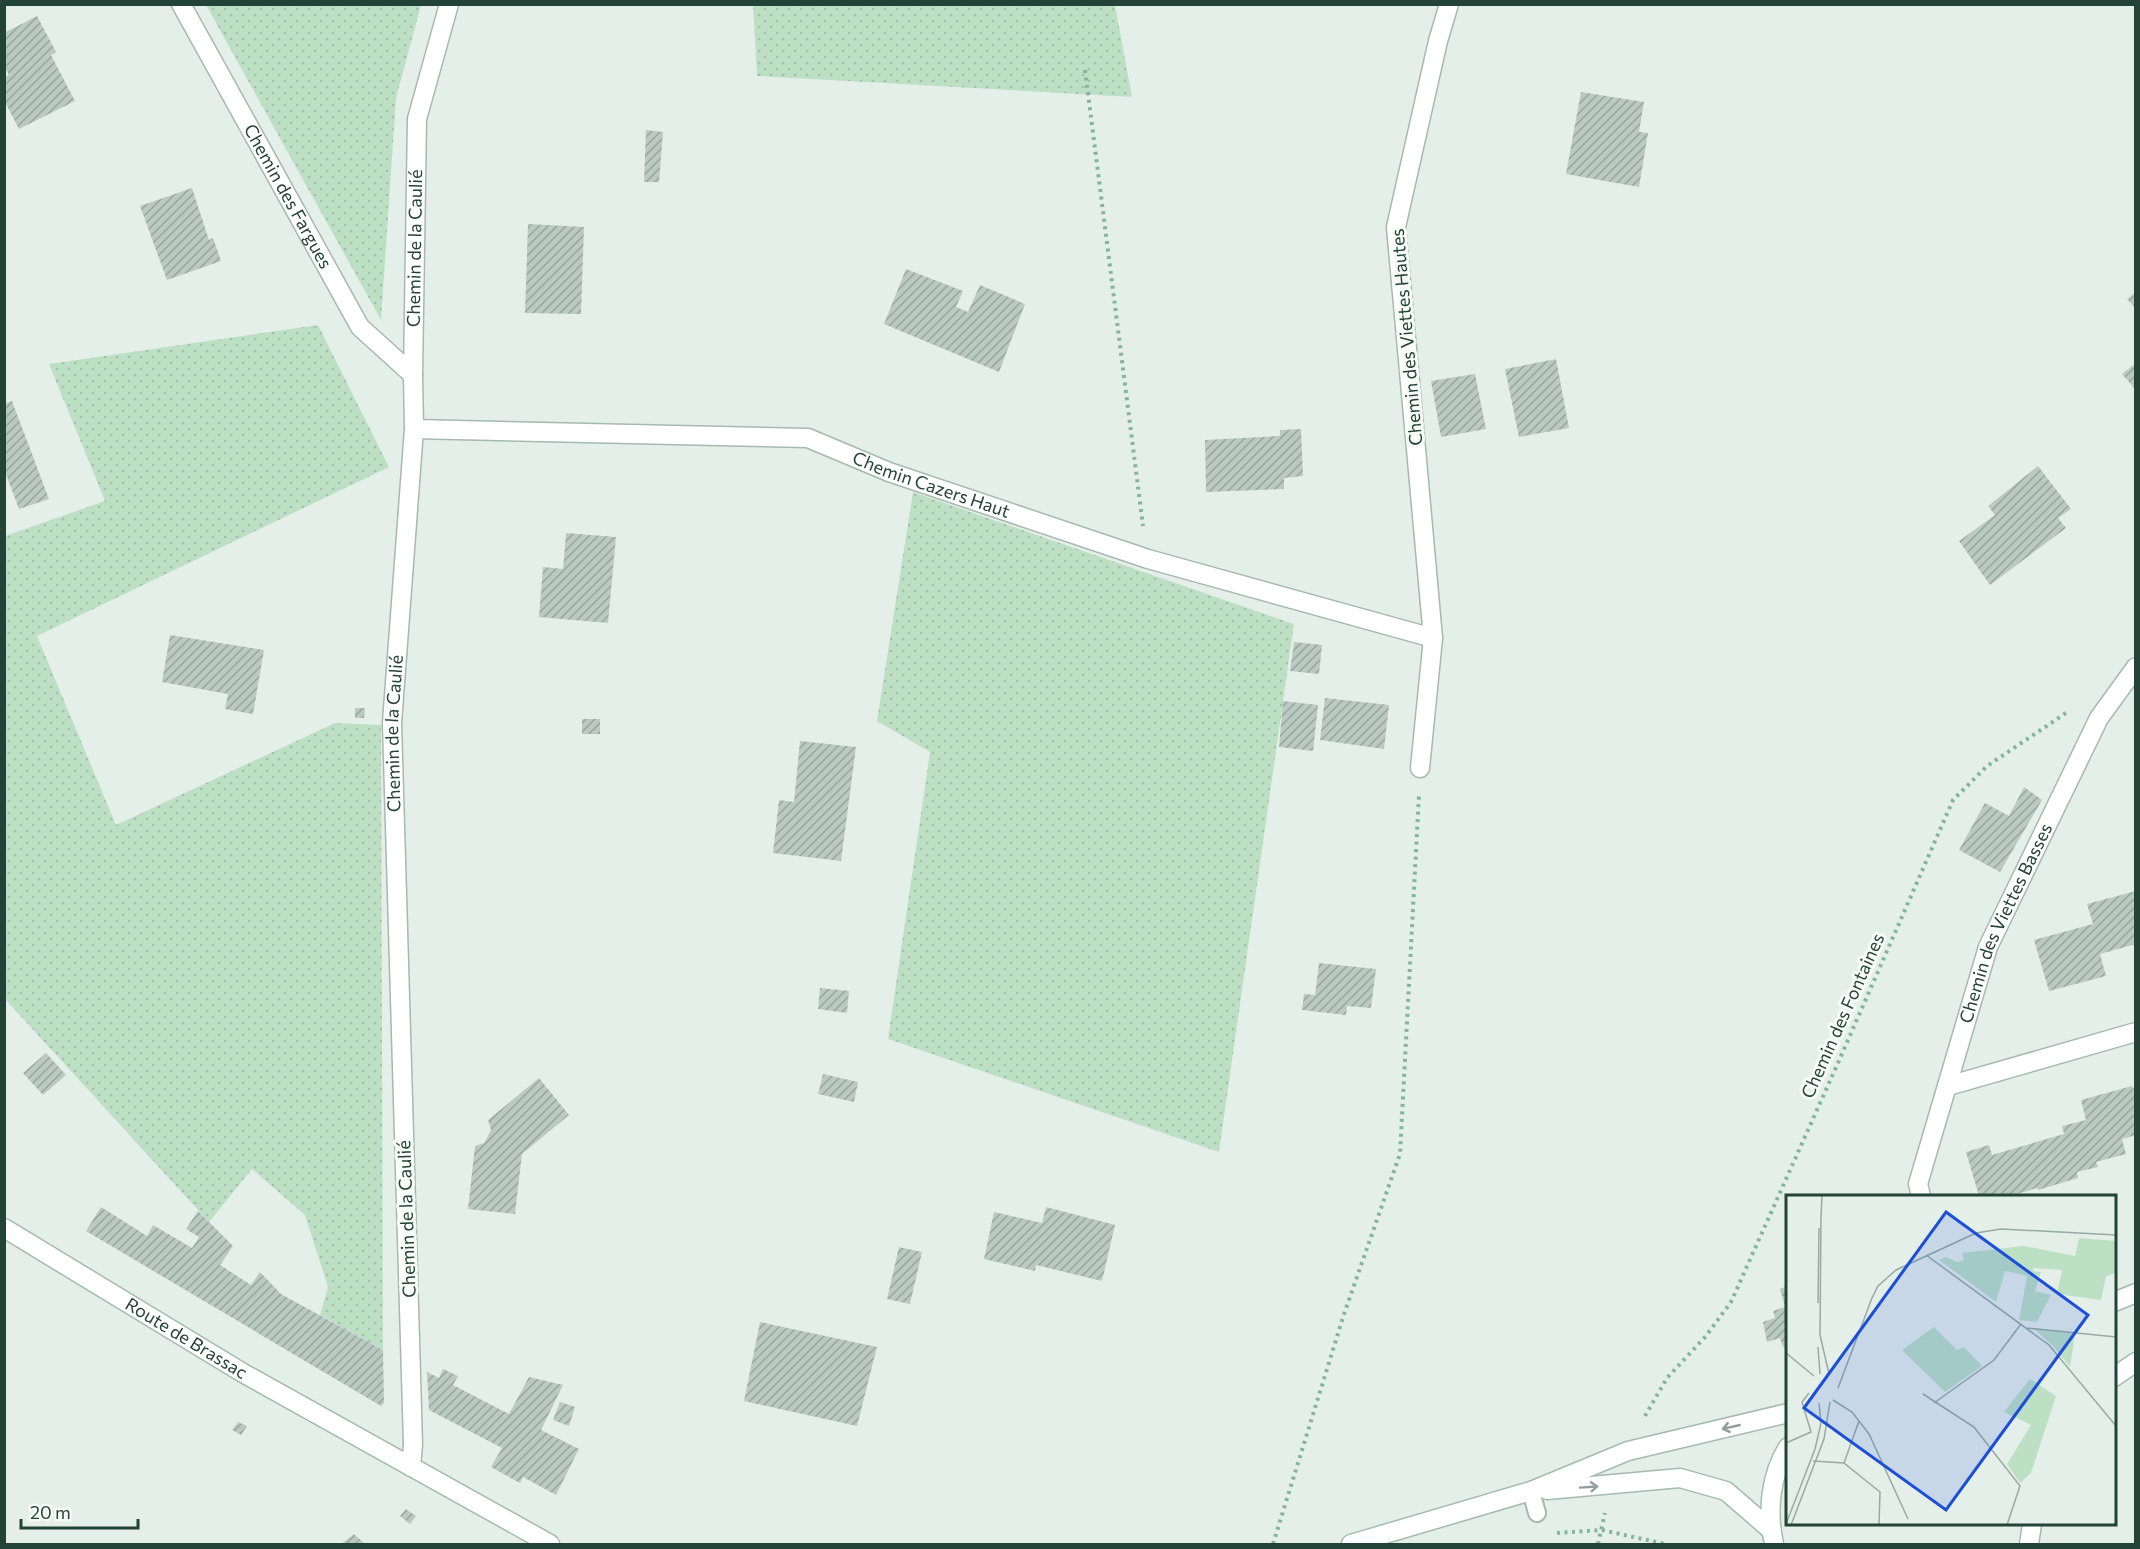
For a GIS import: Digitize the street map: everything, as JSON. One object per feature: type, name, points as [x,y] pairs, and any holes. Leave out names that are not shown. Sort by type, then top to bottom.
[{"type":"street","name":"Chemin des Fargues","points":[[181,4],[360,327],[413,375]]},
{"type":"street","name":"Chemin de la Caulié","points":[[411,1467],[413,1444],[392,723],[414,429],[417,118],[449,4]]},
{"type":"street","name":"Chemin des Viettes Hautes","points":[[1420,768],[1433,639],[1396,226],[1438,41],[1449,4]]},
{"type":"street","name":"Chemin Cazers Haut","points":[[414,429],[808,438],[889,472],[1148,560],[1433,639]]},
{"type":"street","name":"Chemin des Viettes Basses","points":[[1921,1195],[1918,1184],[1988,947],[2099,718],[2136,667]]},
{"type":"street","points":[[1948,1086],[2136,1032]]},
{"type":"street","name":"Route de Brassac","points":[[4,1228],[243,1373],[550,1545]]},
{"type":"street","points":[[2116,1302],[2136,1293]]},
{"type":"street","points":[[2116,1376],[2136,1362]]},
{"type":"street","points":[[1352,1545],[1531,1491],[1628,1451],[1786,1413]]},
{"type":"street","points":[[1772,1537],[1770,1494],[1780,1460],[1786,1450]]},
{"type":"street","points":[[1531,1491],[1613,1486],[1680,1478],[1726,1491],[1772,1537]]},
{"type":"street","points":[[2029,1545],[2032,1525]]},
{"type":"lane","points":[[1531,1491],[1537,1513]]},
{"type":"path","points":[[1085,70],[1148,560]]},
{"type":"path","name":"Chemin des Fontaines","points":[[1641,1423],[1667,1378],[1706,1336],[1731,1302],[1953,800],[1988,766],[2076,706]]},
{"type":"path","points":[[1273,1545],[1344,1314],[1400,1154],[1420,768]]},
{"type":"path","points":[[1598,1545],[1606,1510]]},
{"type":"path","points":[[1546,1534],[1602,1530],[1665,1545]]},
{"type":"green space","points":[[206,5],[421,5],[396,98],[381,320]]},
{"type":"green space","points":[[753,5],[1115,5],[1132,97],[757,76]]},
{"type":"green space","points":[[318,325],[389,467],[37,636],[116,825],[335,723],[381,725],[383,1350],[320,1315],[328,1287],[305,1215],[252,1169],[209,1222],[5,999],[5,536],[105,501],[49,364]]},
{"type":"green space","points":[[913,492],[1294,624],[1219,1152],[888,1039],[930,752],[877,721]]},
{"type":"building","points":[[37,16],[56,52],[51,55],[75,101],[19,129],[4,100],[4,77],[9,75],[4,66],[4,33]]},
{"type":"building","points":[[1581,92],[1644,102],[1639,132],[1648,133],[1639,187],[1566,174]]},
{"type":"building","points":[[646,130],[663,132],[659,182],[644,182]]},
{"type":"building","points":[[192,188],[209,240],[213,238],[221,261],[167,280],[140,206]]},
{"type":"building","points":[[528,224],[584,227],[581,314],[525,313]]},
{"type":"building","points":[[906,269],[963,291],[956,307],[968,312],[980,285],[1025,304],[999,372],[884,324]]},
{"type":"building","points":[[2136,292],[2136,309],[2127,299]]},
{"type":"building","points":[[1556,359],[1569,428],[1519,437],[1505,369]]},
{"type":"building","points":[[2136,363],[2136,390],[2122,374]]},
{"type":"building","points":[[1475,374],[1486,429],[1441,437],[1431,381]]},
{"type":"building","points":[[12,401],[49,499],[19,509],[4,469],[4,404]]},
{"type":"building","points":[[1301,429],[1303,476],[1284,478],[1284,489],[1206,492],[1205,440],[1280,436],[1280,430]]},
{"type":"building","points":[[2038,466],[2071,509],[2058,518],[2066,528],[1990,585],[1959,541],[1995,515],[1988,506]]},
{"type":"building","points":[[566,533],[616,537],[608,623],[539,617],[543,567],[563,569]]},
{"type":"building","points":[[170,635],[264,650],[253,714],[225,709],[228,694],[162,682]]},
{"type":"building","points":[[1294,642],[1322,645],[1319,674],[1290,671]]},
{"type":"building","points":[[1325,698],[1389,705],[1384,749],[1320,740]]},
{"type":"building","points":[[1283,701],[1318,705],[1313,751],[1279,747]]},
{"type":"building","points":[[355,708],[365,708],[364,718],[355,718]]},
{"type":"building","points":[[582,719],[600,719],[600,734],[582,734]]},
{"type":"building","points":[[800,741],[856,747],[841,861],[773,853],[779,800],[794,802]]},
{"type":"building","points":[[2024,787],[2042,800],[2000,872],[1959,850],[1985,803],[2009,816]]},
{"type":"building","points":[[2136,891],[2136,944],[2100,954],[2106,976],[2049,991],[2034,940],[2093,924],[2087,904]]},
{"type":"building","points":[[1319,963],[1376,969],[1371,1008],[1347,1006],[1346,1015],[1302,1010],[1304,994],[1315,995]]},
{"type":"building","points":[[820,988],[849,991],[847,1013],[818,1009]]},
{"type":"building","points":[[46,1053],[66,1075],[43,1095],[23,1073]]},
{"type":"building","points":[[823,1074],[858,1082],[854,1102],[818,1094]]},
{"type":"building","points":[[539,1078],[569,1115],[522,1154],[515,1214],[468,1209],[475,1146],[484,1143],[491,1130],[488,1120]]},
{"type":"building","points":[[2132,1086],[2136,1093],[2136,1135],[2122,1139],[2126,1154],[2096,1162],[2098,1167],[2077,1172],[2078,1178],[2038,1190],[2037,1188],[2013,1195],[2001,1195],[2000,1193],[1979,1195],[1966,1152],[1989,1145],[1992,1155],[2064,1134],[2062,1126],[2086,1120],[2081,1100]]},
{"type":"building","points":[[101,1207],[147,1236],[153,1225],[192,1248],[199,1237],[186,1229],[198,1211],[233,1246],[220,1265],[251,1285],[260,1272],[281,1294],[383,1350],[384,1403],[381,1406],[86,1231]]},
{"type":"building","points":[[1046,1207],[1115,1225],[1102,1281],[1036,1265],[1035,1271],[984,1259],[994,1212],[1042,1223]]},
{"type":"building","points":[[899,1247],[922,1252],[910,1304],[887,1299]]},
{"type":"building","points":[[1786,1287],[1786,1346],[1783,1347],[1780,1338],[1767,1342],[1763,1322],[1775,1318],[1773,1311],[1785,1307],[1780,1289]]},
{"type":"building","points":[[760,1322],[877,1347],[857,1426],[744,1401]]},
{"type":"building","points":[[443,1369],[458,1376],[453,1385],[509,1414],[529,1377],[563,1385],[541,1430],[579,1449],[556,1495],[523,1477],[520,1483],[491,1467],[502,1448],[429,1410],[427,1372],[439,1378]]},
{"type":"building","points":[[560,1402],[575,1407],[569,1426],[553,1420]]},
{"type":"building","points":[[238,1422],[247,1426],[241,1435],[232,1430]]},
{"type":"building","points":[[406,1509],[416,1516],[410,1524],[400,1516]]},
{"type":"building","points":[[354,1534],[365,1544],[341,1544]]}]
